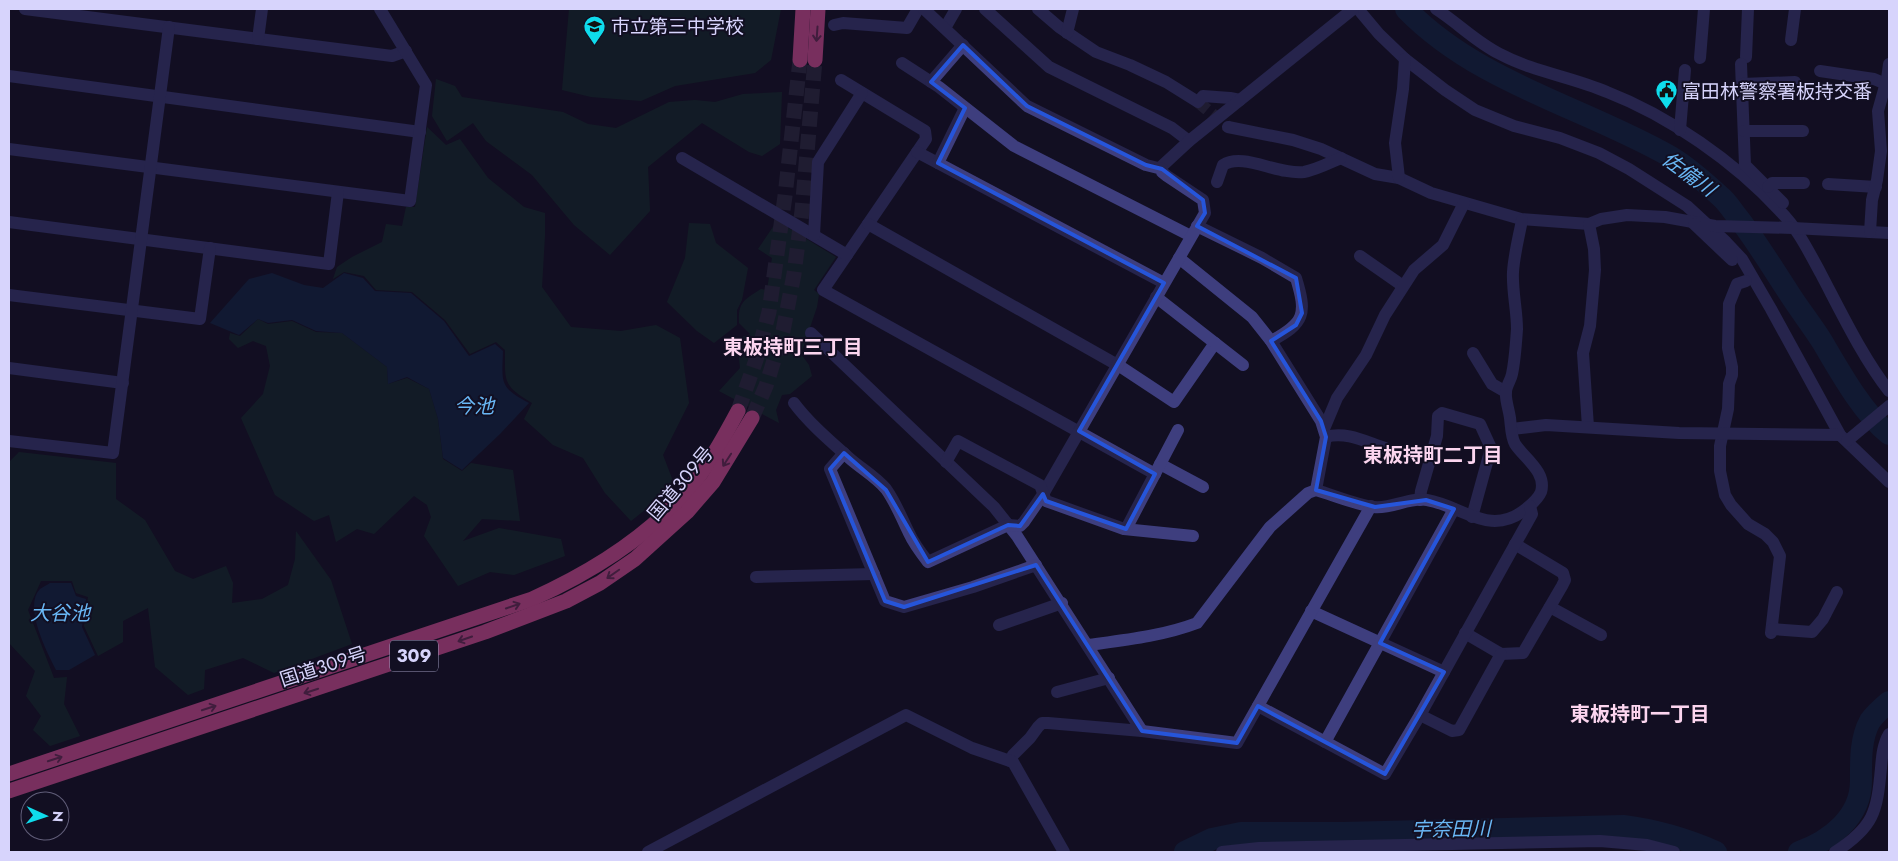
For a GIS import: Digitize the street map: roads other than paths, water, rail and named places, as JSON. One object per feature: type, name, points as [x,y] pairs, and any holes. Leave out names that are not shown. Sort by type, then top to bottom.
[{"type":"highway","points":[[803,9],[807,60],[818,9]]},
{"type":"highway","name":"国道309号","points":[[9,774],[532,599],[566,584],[618,552],[650,527],[679,499],[699,476],[722,442],[738,411]]},
{"type":"highway","name":"国道309号","points":[[9,791],[485,632],[566,601],[600,583],[635,559],[667,532],[713,482],[752,418]]},
{"type":"street","points":[[26,9],[392,56],[406,51]]},
{"type":"street","points":[[258,39],[262,9]]},
{"type":"street","points":[[9,149],[410,201],[426,85],[380,9]]},
{"type":"street","points":[[834,25],[843,22],[908,28],[918,9]]},
{"type":"street","points":[[924,9],[1027,106],[1146,165],[1162,169]]},
{"type":"street","points":[[945,28],[956,9]]},
{"type":"street","points":[[985,9],[1049,67],[1172,128],[1189,140]]},
{"type":"street","points":[[1038,9],[1067,33],[1096,52],[1157,78],[1198,102],[1203,96],[1240,100]]},
{"type":"street","points":[[1067,33],[1073,9]]},
{"type":"street","points":[[794,403],[886,490],[905,522],[916,547],[928,562],[1008,525],[1020,526],[1043,494],[1205,213],[1203,200],[1162,172],[1162,166],[1189,140],[1353,9]]},
{"type":"street","points":[[1358,9],[1404,59],[1475,110],[1514,126],[1579,145],[1616,161],[1687,206],[1711,225],[1742,260],[1844,438],[1889,482]]},
{"type":"street","points":[[1436,9],[1482,45],[1521,65],[1607,92],[1650,112],[1720,155],[1781,212],[1802,239],[1858,342],[1889,392]]},
{"type":"street","points":[[1700,58],[1704,9]]},
{"type":"street","points":[[1748,9],[1742,84],[1745,164],[1798,221],[1793,228]]},
{"type":"street","points":[[1791,40],[1795,9]]},
{"type":"street","points":[[9,440],[114,453],[169,27]]},
{"type":"street","points":[[931,82],[963,45]]},
{"type":"street","points":[[1398,178],[1395,143],[1403,90],[1404,59]]},
{"type":"street","points":[[902,62],[1014,146],[1194,231],[1262,258],[1296,278],[1301,296],[1302,313],[1296,324],[1271,341]]},
{"type":"street","points":[[1870,232],[1872,200],[1885,149],[1878,110],[1886,84],[1889,64]]},
{"type":"street","points":[[1680,130],[1685,70]]},
{"type":"street","points":[[1820,71],[1874,79],[1886,84]]},
{"type":"street","points":[[9,76],[420,132]]},
{"type":"street","points":[[841,80],[925,131],[926,139],[823,290],[1079,431],[1158,469],[1203,487]]},
{"type":"street","points":[[1742,84],[1794,82]]},
{"type":"street","points":[[814,235],[818,162],[862,93]]},
{"type":"street","points":[[938,163],[965,108]]},
{"type":"street","points":[[1228,127],[1293,140],[1321,149],[1375,174],[1398,178],[1431,192],[1522,220],[1589,224],[1601,219],[1627,215],[1664,217],[1711,225],[1889,233]]},
{"type":"street","points":[[1744,131],[1803,131]]},
{"type":"street","points":[[917,152],[1164,283]]},
{"type":"street","points":[[682,158],[847,255]]},
{"type":"street","points":[[1217,182],[1223,165],[1235,160],[1244,160],[1273,170],[1304,172],[1341,158]]},
{"type":"street","points":[[1768,187],[1772,183],[1804,183]]},
{"type":"street","points":[[1828,184],[1876,187]]},
{"type":"street","points":[[9,222],[329,264],[338,192]]},
{"type":"street","points":[[1316,490],[1325,433],[1337,398],[1366,356],[1385,315],[1403,286],[1414,270],[1443,245],[1464,203]]},
{"type":"street","points":[[1088,644],[1134,639],[1197,623],[1270,526],[1308,493],[1316,490],[1375,507],[1420,500],[1454,509],[1477,519],[1501,521],[1520,514],[1530,506],[1541,492],[1542,482],[1526,455],[1515,443],[1506,392],[1514,366],[1517,328],[1513,272],[1522,220]]},
{"type":"street","points":[[1692,222],[1729,256],[1746,280],[1767,316],[1778,320]]},
{"type":"street","points":[[868,224],[1118,364],[1174,402],[1215,343]]},
{"type":"street","points":[[1588,427],[1583,353],[1590,326],[1595,270],[1594,249],[1589,224]]},
{"type":"street","points":[[9,295],[200,319],[210,248]]},
{"type":"street","points":[[1360,256],[1403,286]]},
{"type":"street","points":[[1178,258],[1252,316],[1271,341],[1321,421],[1325,433]]},
{"type":"street","points":[[1746,280],[1737,284],[1729,304],[1728,348],[1732,375],[1729,384],[1728,409],[1720,446],[1725,495],[1748,524],[1765,534],[1773,542],[1780,556],[1772,631],[1812,632],[1824,619],[1838,592]]},
{"type":"street","points":[[1156,296],[1243,365]]},
{"type":"street","points":[[811,333],[994,508],[1008,525],[1062,604],[1142,731]]},
{"type":"street","points":[[1473,353],[1492,384],[1506,392]]},
{"type":"street","points":[[9,368],[123,383]]},
{"type":"street","points":[[1512,429],[1546,425],[1670,433],[1723,432],[1844,438],[1889,406]]},
{"type":"street","points":[[1420,500],[1437,436],[1438,416],[1442,413],[1480,424],[1491,448],[1472,517]]},
{"type":"street","points":[[1126,529],[1178,430]]},
{"type":"street","points":[[1325,433],[1336,434],[1385,448]]},
{"type":"street","points":[[946,462],[958,441],[1040,485],[1046,501],[1126,529],[1193,536]]},
{"type":"street","points":[[844,452],[830,469],[885,601],[904,607],[973,587],[1036,565]]},
{"type":"street","points":[[1010,761],[1012,755],[1042,724],[1142,731],[1237,743],[1370,506]]},
{"type":"street","points":[[1258,706],[1385,774],[1532,514],[1530,506]]},
{"type":"street","points":[[1325,742],[1454,509]]},
{"type":"street","points":[[1466,633],[1501,654],[1523,653],[1562,586],[1565,580],[1563,573],[1515,544]]},
{"type":"street","points":[[756,577],[874,574]]},
{"type":"street","points":[[999,625],[1062,604]]},
{"type":"street","points":[[1550,607],[1601,635]]},
{"type":"street","points":[[1311,611],[1444,672]]},
{"type":"street","points":[[1420,714],[1452,731],[1459,730],[1501,654]]},
{"type":"street","points":[[1056,692],[1109,678]]},
{"type":"street","points":[[648,852],[906,715],[972,748],[1013,762],[1064,852]]},
{"type":"street","points":[[1835,852],[1861,833],[1874,812],[1878,798],[1882,752],[1889,734]]},
{"type":"street","points":[[1222,852],[1259,848],[1600,841],[1647,845],[1674,852]]},
{"type":"water","name":"今池","points":[[272,273],[304,285],[323,288],[344,273],[363,278],[375,291],[411,293],[444,321],[469,356],[495,344],[503,351],[502,370],[504,383],[512,393],[529,403],[462,470],[443,458],[438,419],[429,389],[407,377],[388,384],[387,367],[342,333],[316,331],[292,320],[268,323],[258,319],[239,335],[210,323],[249,279]]},
{"type":"water","name":"大谷池","points":[[50,583],[71,583],[76,596],[86,599],[82,627],[95,655],[69,670],[56,670],[42,641],[35,617],[35,597],[40,589]]},
{"type":"waterway","name":"佐備川","points":[[1406,9],[1434,35],[1466,56],[1533,92],[1638,139],[1671,157],[1710,187],[1725,201],[1750,233],[1791,297],[1819,336],[1861,404],[1889,434]]},
{"type":"waterway","name":"宇奈田川","points":[[1799,852],[1832,834],[1850,816],[1860,794],[1864,735],[1872,718],[1889,702]]},
{"type":"waterway","name":"宇奈田川","points":[[1185,852],[1212,839],[1241,833],[1343,833],[1623,826],[1671,836],[1716,852]]},
{"type":"tunnel","points":[[738,411],[756,360],[769,312],[785,196],[800,60]]},
{"type":"tunnel","points":[[752,418],[766,386],[783,331],[794,274],[802,211],[815,60]]},
{"type":"tunnel","points":[[1198,102],[1228,127]]},
{"type":"place","name":"市立第三中学校","points":[[595,45]]},
{"type":"place","name":"富田林警察署板持交番","points":[[1666,110]]},
{"type":"district","name":"東板持町三丁目","points":[[793,347]]},
{"type":"district","name":"東板持町二丁目","points":[[1433,455]]},
{"type":"district","name":"東板持町一丁目","points":[[1640,714]]}]
